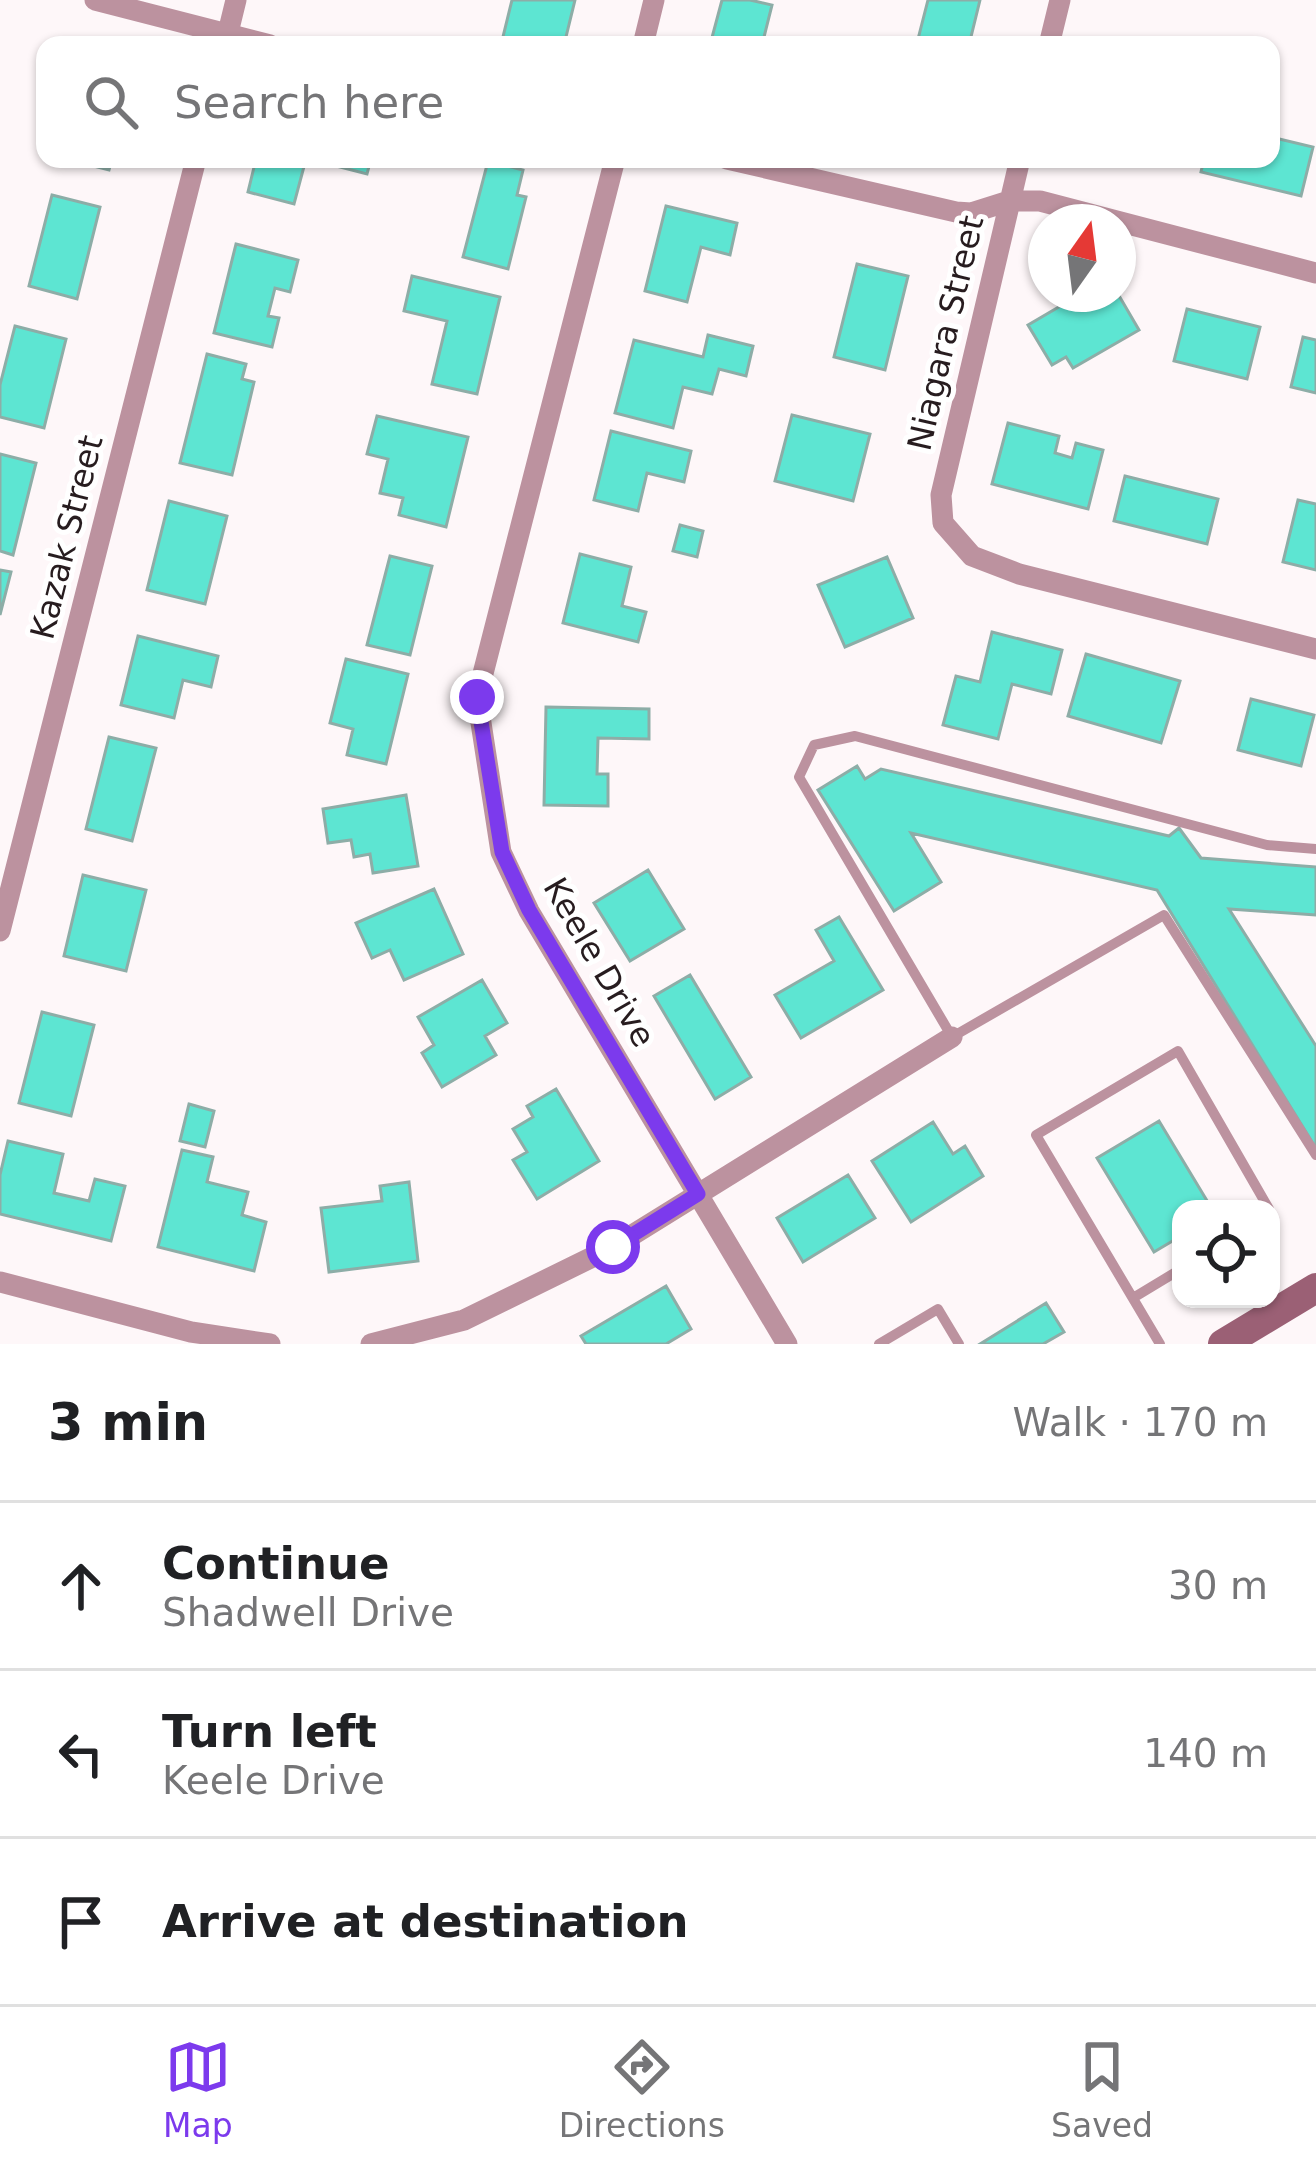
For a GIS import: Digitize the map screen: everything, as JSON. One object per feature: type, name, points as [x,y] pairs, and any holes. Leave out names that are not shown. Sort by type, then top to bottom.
[{"type":"main road","points":[[1222,1344],[1316,1288]]},
{"type":"street","points":[[95,0],[213,36]]},
{"type":"street","points":[[227,36],[236,0]]},
{"type":"street","points":[[645,36],[654,0]]},
{"type":"street","points":[[1051,36],[1060,0]]},
{"type":"street","name":"Kazak Street","points":[[0,931],[194,168]]},
{"type":"street","name":"Keele Drive","points":[[613,168],[477,697],[502,852],[529,910],[787,1344]]},
{"type":"street","points":[[766,168],[956,212],[971,213],[1010,201],[1040,201],[1316,273]]},
{"type":"street","name":"Niagara Street","points":[[1018,168],[941,495],[944,523],[972,556],[1019,574],[1316,649]]},
{"type":"street","points":[[371,1344],[464,1319],[613,1247],[952,1037]]},
{"type":"street","points":[[0,1282],[191,1332],[270,1344]]},
{"type":"lane","points":[[1316,849],[1267,844],[855,736],[814,745],[800,777],[952,1037],[1164,915],[1316,1155]]},
{"type":"lane","points":[[1160,1344],[1036,1135],[1178,1051],[1263,1200]]},
{"type":"lane","points":[[1132,1298],[1172,1275]]},
{"type":"lane","points":[[879,1344],[938,1309],[958,1344]]},
{"type":"building","points":[[512,0],[575,0],[566,36],[503,36]]},
{"type":"building","points":[[722,0],[772,5],[764,36],[712,36]]},
{"type":"building","points":[[928,0],[980,0],[971,36],[919,36]]},
{"type":"building","points":[[1280,139],[1313,147],[1301,196],[1201,172],[1202,168],[1280,168]]},
{"type":"building","points":[[254,168],[304,168],[294,204],[248,192]]},
{"type":"building","points":[[486,168],[523,170],[517,195],[526,197],[508,269],[463,257]]},
{"type":"building","points":[[52,195],[100,207],[77,299],[29,286]]},
{"type":"building","points":[[666,206],[737,223],[730,255],[701,247],[687,302],[645,291]]},
{"type":"building","points":[[236,244],[298,260],[290,292],[275,288],[268,316],[279,318],[272,347],[214,333]]},
{"type":"building","points":[[857,264],[908,276],[885,370],[834,357]]},
{"type":"building","points":[[412,276],[500,297],[477,394],[432,384],[447,321],[404,311]]},
{"type":"building","points":[[1187,309],[1260,327],[1247,379],[1174,361]]},
{"type":"building","points":[[1050,312],[1128,312],[1139,330],[1073,368],[1066,357],[1052,365],[1028,325]]},
{"type":"building","points":[[15,326],[66,339],[44,428],[0,417],[0,385]]},
{"type":"building","points":[[708,335],[753,346],[746,376],[719,369],[712,394],[683,387],[673,428],[615,413],[634,340],[703,357]]},
{"type":"building","points":[[1303,337],[1316,340],[1316,393],[1291,387]]},
{"type":"building","points":[[207,354],[246,364],[242,379],[254,382],[232,475],[180,463]]},
{"type":"building","points":[[792,415],[870,434],[853,501],[775,481]]},
{"type":"building","points":[[377,416],[468,437],[446,527],[399,515],[403,498],[380,493],[388,459],[367,454]]},
{"type":"building","points":[[1008,423],[1059,436],[1055,453],[1072,458],[1076,443],[1103,450],[1088,509],[992,484]]},
{"type":"building","points":[[611,431],[691,451],[684,482],[647,473],[638,511],[594,500]]},
{"type":"building","points":[[0,454],[36,463],[13,555],[0,551]]},
{"type":"building","points":[[1125,476],[1218,499],[1207,544],[1114,521]]},
{"type":"building","points":[[1298,500],[1316,504],[1316,570],[1283,562]]},
{"type":"building","points":[[169,501],[227,516],[205,604],[147,590]]},
{"type":"building","points":[[680,525],[703,531],[697,557],[673,551]]},
{"type":"building","points":[[580,554],[631,567],[622,606],[646,612],[638,642],[563,623]]},
{"type":"building","points":[[390,556],[432,566],[410,655],[367,645]]},
{"type":"building","points":[[887,557],[913,618],[845,647],[818,585]]},
{"type":"building","points":[[0,570],[11,572],[0,615]]},
{"type":"building","points":[[992,632],[1062,650],[1051,694],[1012,684],[998,739],[943,725],[956,676],[980,682]]},
{"type":"building","points":[[138,636],[218,656],[211,687],[183,680],[174,718],[121,705]]},
{"type":"building","points":[[1086,654],[1180,681],[1161,743],[1068,716]]},
{"type":"building","points":[[346,659],[408,674],[386,764],[347,755],[353,729],[330,723]]},
{"type":"building","points":[[1251,699],[1314,715],[1301,766],[1238,750]]},
{"type":"building","points":[[546,707],[649,709],[649,739],[598,738],[597,774],[608,774],[608,806],[544,805]]},
{"type":"building","points":[[109,737],[156,748],[132,841],[86,829]]},
{"type":"building","points":[[857,766],[865,779],[881,769],[1169,836],[1179,828],[1201,858],[1316,867],[1316,915],[1229,909],[1316,1046],[1316,1144],[1157,890],[911,833],[941,882],[894,911],[818,790]]},
{"type":"building","points":[[406,795],[418,866],[373,873],[370,854],[354,857],[351,840],[328,843],[323,809]]},
{"type":"building","points":[[648,870],[684,929],[630,961],[594,903]]},
{"type":"building","points":[[83,875],[146,890],[126,971],[64,956]]},
{"type":"building","points":[[434,889],[463,954],[404,980],[390,950],[372,958],[356,923]]},
{"type":"building","points":[[839,917],[883,990],[801,1038],[775,995],[834,961],[816,930]]},
{"type":"building","points":[[690,975],[751,1077],[715,1099],[654,996]]},
{"type":"building","points":[[482,980],[507,1023],[485,1036],[496,1055],[442,1087],[422,1053],[434,1045],[418,1017]]},
{"type":"building","points":[[42,1012],[94,1025],[71,1116],[19,1103]]},
{"type":"building","points":[[556,1089],[599,1161],[537,1199],[513,1160],[527,1152],[513,1129],[533,1117],[527,1106]]},
{"type":"building","points":[[189,1104],[214,1111],[205,1147],[180,1141]]},
{"type":"building","points":[[1159,1121],[1207,1200],[1172,1200],[1172,1241],[1154,1252],[1097,1158]]},
{"type":"building","points":[[933,1122],[953,1154],[965,1146],[983,1176],[911,1222],[872,1161]]},
{"type":"building","points":[[8,1141],[63,1154],[54,1193],[89,1201],[95,1179],[125,1186],[111,1241],[0,1214],[0,1175]]},
{"type":"building","points":[[182,1150],[213,1157],[207,1182],[248,1192],[242,1215],[266,1222],[254,1271],[158,1247]]},
{"type":"building","points":[[848,1175],[875,1218],[803,1262],[777,1218]]},
{"type":"building","points":[[409,1182],[418,1261],[329,1272],[321,1208],[382,1201],[380,1186]]},
{"type":"building","points":[[666,1286],[691,1329],[666,1344],[586,1344],[581,1336]]},
{"type":"building","points":[[1046,1303],[1064,1332],[1043,1344],[980,1344]]},
{"type":"route","points":[[477,697],[502,852],[529,910],[698,1194],[613,1247]]}]
